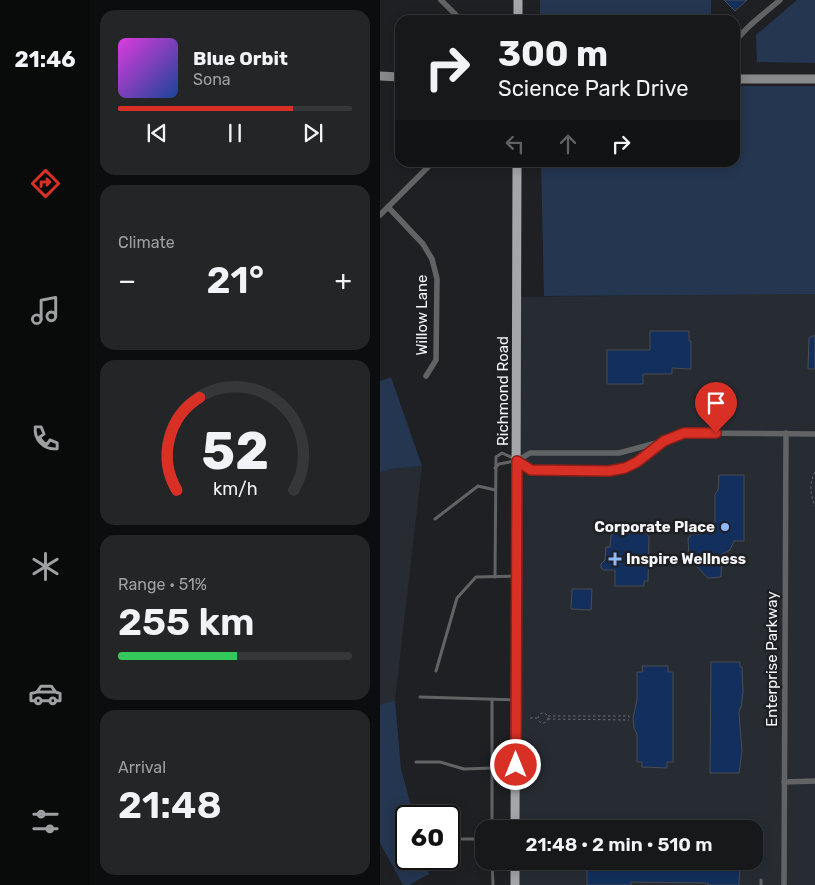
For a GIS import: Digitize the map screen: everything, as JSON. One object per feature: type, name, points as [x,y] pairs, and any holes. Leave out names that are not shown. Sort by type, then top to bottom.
[{"type":"main road","points":[[518,0],[518,15]]},
{"type":"main road","name":"Richmond Road","points":[[515,820],[517,167]]},
{"type":"main road","points":[[515,870],[515,885]]},
{"type":"street","points":[[441,0],[456,15]]},
{"type":"street","points":[[740,35],[743,30],[780,0]]},
{"type":"street","points":[[380,76],[395,77]]},
{"type":"street","points":[[740,79],[815,79]]},
{"type":"street","points":[[380,215],[428,167]]},
{"type":"street","name":"Willow Lane","points":[[388,207],[423,244],[432,259],[437,279],[436,360],[426,376]]},
{"type":"street","points":[[664,441],[637,462],[625,468],[609,471],[531,470],[517,461],[530,453],[620,453],[664,441],[684,433],[815,434]]},
{"type":"street","name":"Enterprise Parkway","points":[[784,885],[786,433]]},
{"type":"street","points":[[784,782],[815,781]]},
{"type":"lane","points":[[495,577],[494,468],[496,457],[502,453],[517,461]]},
{"type":"lane","points":[[494,468],[499,464],[517,461]]},
{"type":"lane","points":[[435,519],[478,486],[495,490]]},
{"type":"lane","points":[[436,671],[457,598],[476,577],[516,576]]},
{"type":"lane","points":[[420,697],[516,700]]},
{"type":"lane","points":[[492,699],[492,820]]},
{"type":"lane","points":[[416,762],[440,762],[464,769],[492,768]]},
{"type":"lane","points":[[460,839],[475,839]]},
{"type":"lane","points":[[492,870],[492,885]]},
{"type":"path","points":[[815,472],[811,488],[815,506]]},
{"type":"path","points":[[530,718],[538,718],[543,723],[548,719],[629,720],[629,716],[548,716],[543,713],[538,718]]},
{"type":"shaded area","points":[[540,0],[711,0],[711,15],[540,15]]},
{"type":"shaded area","points":[[797,0],[815,0],[815,63],[757,62],[756,35]]},
{"type":"shaded area","points":[[740,86],[815,86],[815,294],[544,296],[541,167],[740,167]]},
{"type":"shaded area","points":[[815,294],[815,885],[515,885],[515,870],[763,870],[763,820],[515,820],[517,297]]},
{"type":"shaded area","points":[[391,377],[422,466],[380,472],[380,381]]},
{"type":"shaded area","points":[[380,445],[391,469],[422,466],[395,700],[380,705]]},
{"type":"shaded area","points":[[395,700],[401,769],[411,805],[395,805],[395,870],[428,870],[429,874],[409,885],[403,885],[380,843],[380,705]]},
{"type":"building","points":[[724,0],[747,0],[735,11]]},
{"type":"building","points":[[650,331],[689,331],[691,369],[672,368],[672,374],[643,374],[643,384],[607,384],[607,350],[650,350]]},
{"type":"building","points":[[815,335],[815,369],[808,369],[809,338]]},
{"type":"building","name":"Corporate Place","points":[[719,475],[744,475],[744,541],[734,541],[730,550],[722,554],[721,577],[708,578],[689,558],[688,538],[693,534],[703,534],[707,525],[715,522],[715,494],[718,490]]},
{"type":"building","points":[[614,533],[646,533],[649,537],[648,581],[644,581],[644,586],[615,586],[615,570],[604,570],[601,568],[601,564],[605,560],[606,547],[610,547],[611,535]]},
{"type":"building","points":[[572,589],[592,589],[591,610],[571,609]]},
{"type":"building","points":[[711,662],[740,662],[740,667],[742,667],[743,692],[739,713],[742,751],[739,773],[710,773]]},
{"type":"building","points":[[642,666],[668,666],[668,672],[673,672],[673,762],[667,762],[667,768],[642,767],[642,762],[637,762],[637,734],[633,718],[637,700],[637,672],[643,672]]},
{"type":"building","points":[[587,870],[740,870],[739,885],[631,882],[631,885],[587,885]]},
{"type":"place","name":"Corporate Place","points":[[725,527]]},
{"type":"place","name":"Inspire Wellness","points":[[615,559]]},
{"type":"route","points":[[516,765],[517,461],[531,470],[609,471],[625,468],[637,462],[664,441],[684,433],[716,433]]}]
